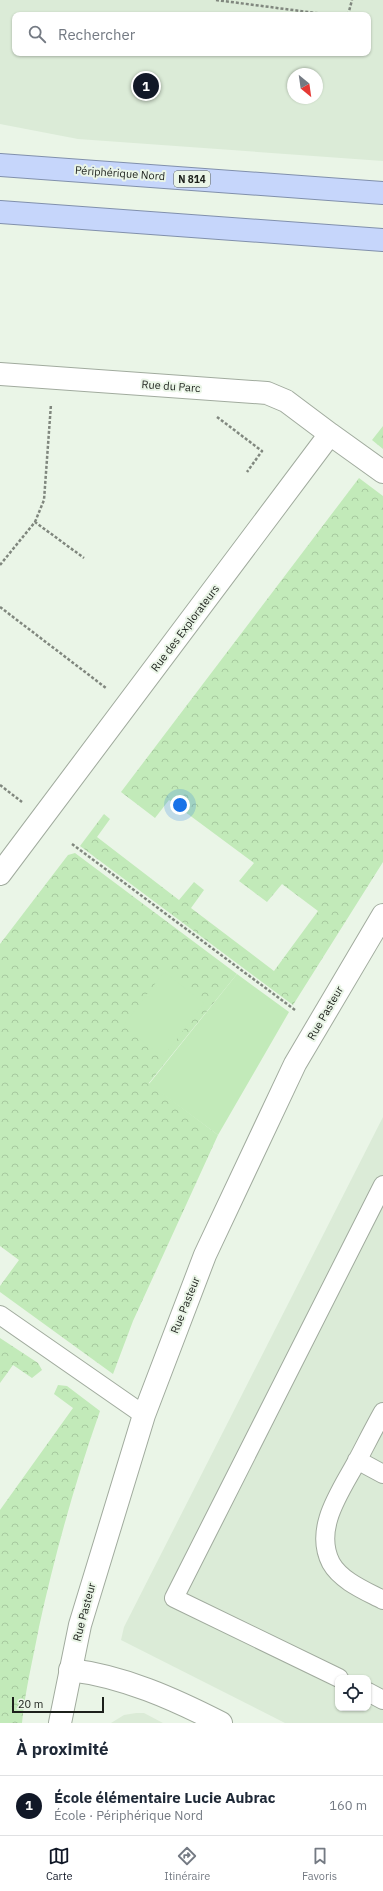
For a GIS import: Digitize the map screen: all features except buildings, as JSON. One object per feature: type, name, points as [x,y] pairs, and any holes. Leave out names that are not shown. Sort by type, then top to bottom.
[{"type":"highway","name":"Périphérique Nord","points":[[0,165],[383,193]]},
{"type":"highway","points":[[0,212],[383,240]]},
{"type":"street","name":"Rue du Parc","points":[[0,374],[267,393],[286,401],[330,434]]},
{"type":"street","points":[[330,434],[383,472]]},
{"type":"street","name":"Rue des Explorateurs","points":[[0,874],[330,434]]},
{"type":"street","name":"Rue Pasteur","points":[[60,1723],[80,1625],[144,1415],[205,1255],[295,1064],[383,915]]},
{"type":"street","points":[[70,1670],[95,1673],[173,1699],[221,1723]]},
{"type":"lane","points":[[335,1676],[174,1598],[383,1185]]},
{"type":"lane","points":[[0,1315],[144,1415]]},
{"type":"lane","points":[[383,1412],[332,1506],[326,1528],[326,1546],[332,1564],[350,1583],[383,1600]]},
{"type":"lane","points":[[358,1460],[383,1474]]},
{"type":"lane","points":[[371,1694],[383,1700]]},
{"type":"path","points":[[216,0],[308,12]]},
{"type":"path","points":[[349,12],[352,0]]},
{"type":"path","points":[[0,565],[35,522],[44,500],[52,399]]},
{"type":"path","points":[[217,411],[217,418],[262,451],[246,472]]},
{"type":"path","points":[[35,522],[84,558]]},
{"type":"path","points":[[0,607],[111,692]]},
{"type":"path","points":[[0,785],[26,805]]},
{"type":"path","points":[[72,844],[297,1012]]},
{"type":"shaded area","points":[[0,0],[383,0],[383,161],[78,139],[0,124]]},
{"type":"shaded area","points":[[383,1117],[383,1723],[285,1723],[121,1640],[124,1627]]},
{"type":"shaded area","points":[[144,1713],[163,1723],[111,1723],[124,1715]]},
{"type":"green space","points":[[383,426],[383,449],[372,440]]},
{"type":"green space","points":[[359,478],[383,496],[383,862],[293,1005],[80,846],[104,814],[110,819],[97,837],[179,900],[194,882],[204,890],[191,908],[274,971],[318,911],[282,884],[267,902],[239,881],[254,863],[169,800],[155,818],[121,792]]},
{"type":"green space","points":[[75,853],[237,974],[149,1083],[218,1135],[133,1321],[113,1374],[0,1292],[0,1286],[19,1260],[0,1246],[0,944],[68,855]]},
{"type":"green space","points":[[164,972],[204,1003],[163,1057],[123,1026]]},
{"type":"green space","points":[[237,974],[289,1012],[218,1135],[149,1084]]},
{"type":"green space","points":[[0,1338],[38,1363],[42,1370],[32,1378],[13,1365],[0,1383]]},
{"type":"green space","points":[[58,1385],[67,1386],[100,1411],[74,1491],[52,1572],[29,1675],[22,1723],[0,1723],[0,1510],[73,1408],[54,1394]]},
{"type":"place","name":"École élémentaire Lucie Aubrac","points":[[146,86]]}]
